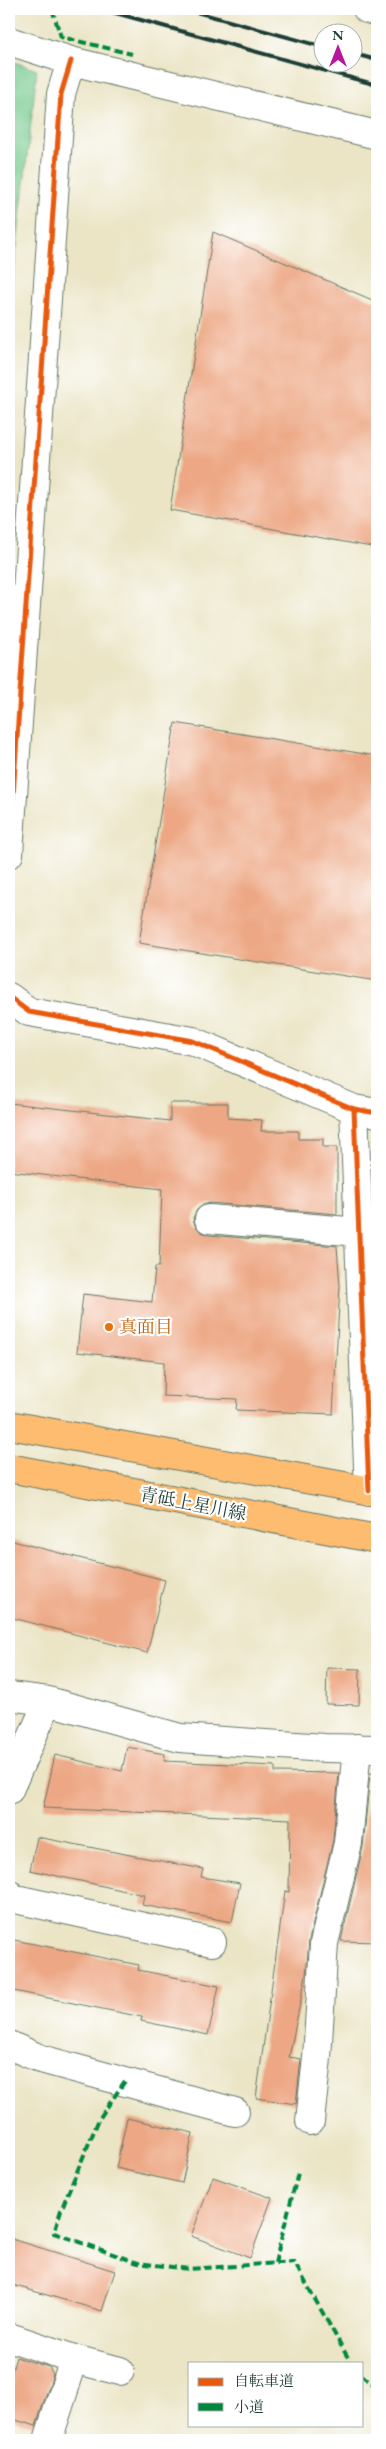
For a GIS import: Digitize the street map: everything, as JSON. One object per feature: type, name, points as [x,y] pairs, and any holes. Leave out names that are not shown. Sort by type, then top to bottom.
[{"type":"main road","points":[[9,1425],[373,1492]]},
{"type":"main road","name":"青砥上星川線","points":[[9,1468],[377,1539]]},
{"type":"street","points":[[367,9],[377,12]]},
{"type":"street","points":[[9,40],[71,61],[377,135]]},
{"type":"street","points":[[9,854],[61,94],[71,61]]},
{"type":"street","points":[[9,997],[29,1012],[192,1041],[366,1111],[359,1232],[373,1492]]},
{"type":"street","points":[[209,1219],[359,1232]]},
{"type":"street","points":[[9,1696],[48,1700],[180,1738],[367,1749],[348,1843],[324,1943],[317,2058],[310,2121]]},
{"type":"street","points":[[9,1790],[48,1700]]},
{"type":"street","points":[[9,1894],[11,1898],[212,1942]]},
{"type":"street","points":[[9,2045],[40,2059],[235,2112]]},
{"type":"street","points":[[9,2337],[74,2359],[120,2371]]},
{"type":"street","points":[[48,2440],[74,2359]]},
{"type":"green space","points":[[9,60],[37,70],[9,315]]},
{"type":"building","points":[[213,232],[377,302],[377,548],[170,510]]},
{"type":"building","points":[[175,723],[377,756],[377,981],[139,943]]},
{"type":"building","points":[[9,1103],[170,1121],[170,1103],[228,1103],[228,1118],[262,1120],[261,1131],[298,1131],[298,1139],[323,1139],[323,1147],[337,1147],[337,1214],[210,1203],[203,1205],[197,1210],[193,1218],[195,1225],[200,1231],[208,1235],[337,1246],[340,1286],[333,1414],[236,1410],[237,1399],[163,1396],[164,1362],[77,1352],[83,1294],[152,1302],[155,1267],[159,1267],[162,1189],[9,1171]]},
{"type":"building","points":[[9,1540],[165,1580],[147,1653],[9,1617]]},
{"type":"building","points":[[327,1668],[360,1669],[359,1705],[326,1704]]},
{"type":"building","points":[[127,1747],[165,1754],[164,1761],[275,1766],[275,1772],[339,1773],[333,1840],[309,1940],[306,1975],[289,2057],[301,2059],[296,2104],[256,2098],[285,1891],[289,1892],[290,1819],[43,1808],[55,1755],[122,1771]]},
{"type":"building","points":[[370,1773],[377,1773],[377,1942],[341,1941],[363,1847]]},
{"type":"building","points":[[37,1837],[203,1869],[201,1877],[240,1883],[232,1922],[142,1905],[144,1895],[30,1870]]},
{"type":"building","points":[[9,1939],[139,1965],[138,1970],[219,1986],[208,2035],[141,2021],[142,2017],[9,1990]]},
{"type":"building","points":[[127,2118],[193,2133],[182,2183],[116,2168]]},
{"type":"building","points":[[213,2177],[272,2198],[250,2258],[191,2236]]},
{"type":"building","points":[[9,2238],[115,2271],[102,2311],[9,2284]]},
{"type":"building","points":[[16,2357],[49,2367],[53,2374],[36,2426],[9,2418],[9,2381]]},
{"type":"railway","points":[[101,9],[377,85]]},
{"type":"railway","points":[[185,9],[314,44]]},
{"type":"railway","points":[[364,57],[377,60]]},
{"type":"marked path","points":[[52,9],[61,37],[132,54]]},
{"type":"marked path","points":[[125,2081],[99,2119],[61,2210],[54,2233],[138,2263],[189,2269],[294,2262],[350,2362]]},
{"type":"marked path","points":[[275,2263],[298,2173]]},
{"type":"marked path","points":[[364,2377],[377,2389]]},
{"type":"cycle path","points":[[9,854],[61,94],[71,61]]},
{"type":"cycle path","points":[[9,997],[29,1012],[193,1041],[354,1109],[377,1113]]},
{"type":"cycle path","points":[[354,1109],[369,1491]]},
{"type":"place","name":"真面目","points":[[109,1327]]}]
